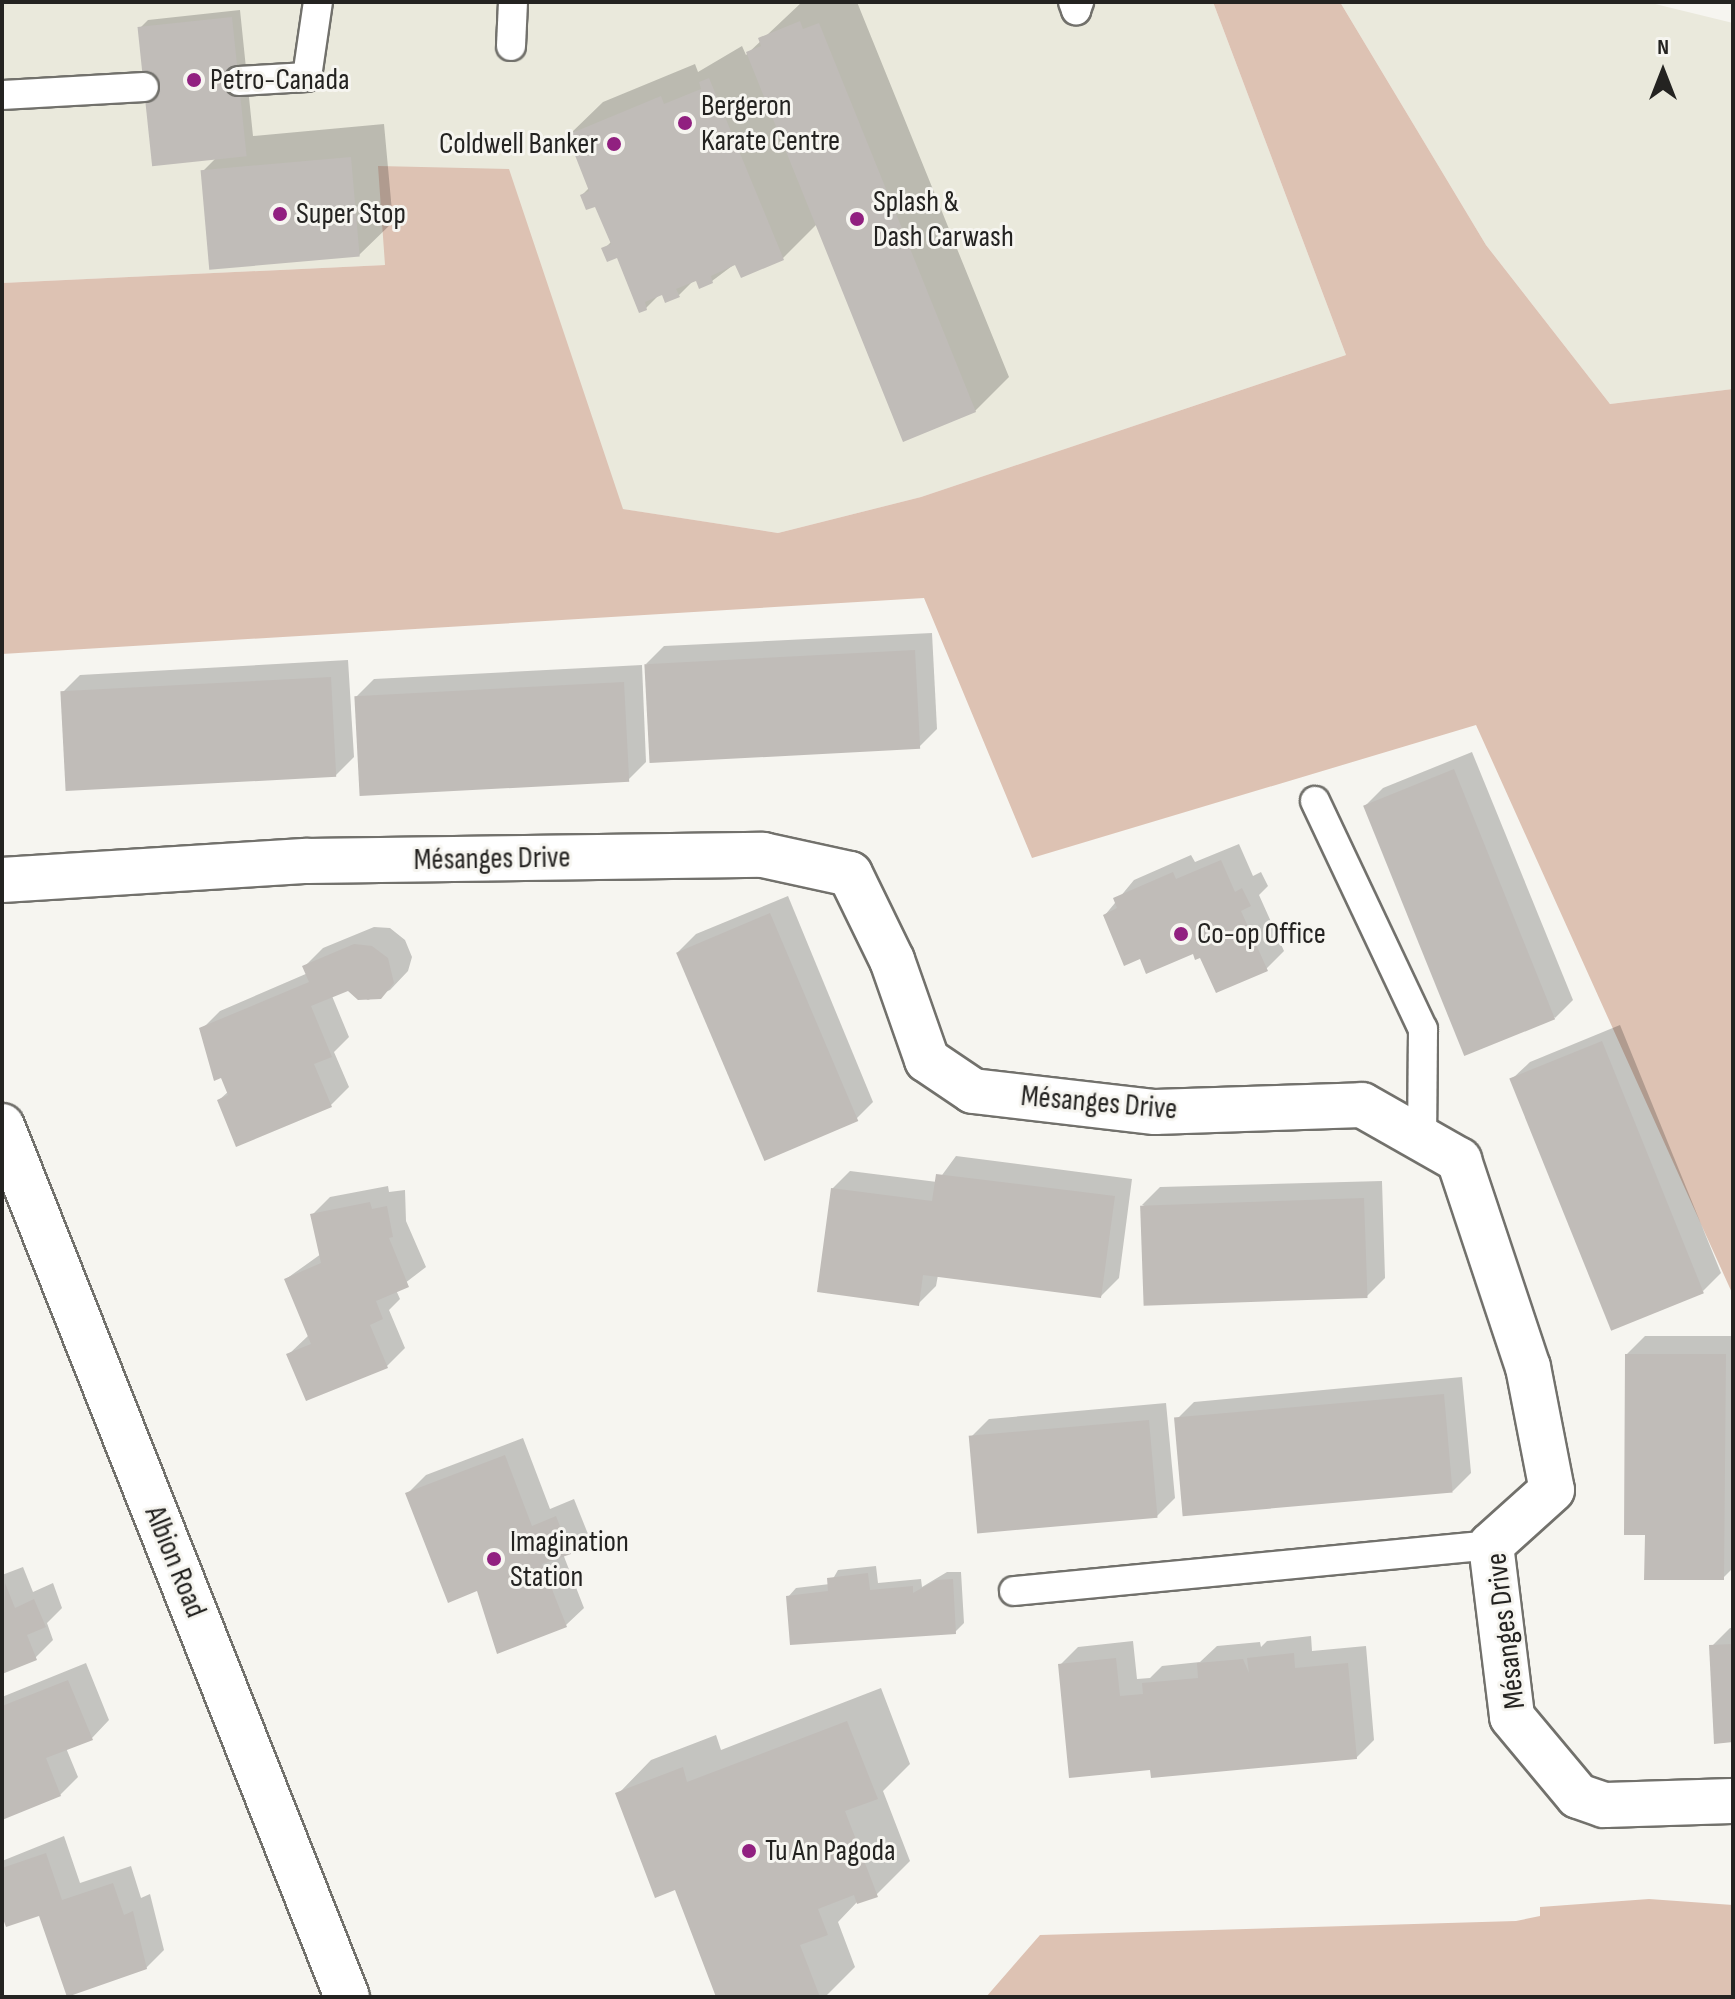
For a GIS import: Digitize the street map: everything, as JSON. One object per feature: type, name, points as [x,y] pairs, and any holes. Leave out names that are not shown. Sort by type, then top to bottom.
[{"type":"street","name":"Mésanges Drive","points":[[2,880],[307,861],[763,855],[850,874],[892,960],[927,1060],[973,1091],[1155,1112],[1362,1105],[1459,1160],[1528,1367],[1552,1490],[1491,1545],[1512,1717],[1578,1796],[1604,1805],[1733,1801]]},
{"type":"street","name":"Albion Road","points":[[2,1126],[347,1997]]},
{"type":"lane","points":[[239,81],[307,77],[318,2]]},
{"type":"lane","points":[[511,46],[513,2]]},
{"type":"lane","points":[[2,95],[144,87]]},
{"type":"lane","points":[[1315,801],[1423,1029],[1422,1139]]},
{"type":"lane","points":[[1014,1591],[1491,1545]]},
{"type":"shaded area","points":[[2,2],[1213,2],[1346,355],[921,497],[778,533],[622,509],[508,169],[385,265],[2,283]]},
{"type":"shaded area","points":[[1213,2],[1340,2],[1486,245],[1610,404],[1733,389],[1733,1295],[1476,725],[1032,858],[924,598],[2,654],[2,283],[385,265],[378,166],[509,169],[623,509],[778,533],[921,497],[1346,355]]},
{"type":"shaded area","points":[[1340,2],[1647,2],[1733,23],[1733,389],[1610,404],[1486,245]]},
{"type":"shaded area","points":[[1649,1899],[1733,1905],[1733,1997],[986,1997],[1040,1935],[1516,1921],[1540,1916],[1540,1907]]},
{"type":"building","points":[[232,17],[247,156],[152,166],[138,27]]},
{"type":"building","name":"Splash & Dash Carwash","points":[[800,21],[803,29],[819,23],[976,412],[903,442],[746,52],[761,46],[758,38]]},
{"type":"building","points":[[709,78],[784,260],[741,278],[735,265],[711,276],[713,283],[699,289],[696,281],[676,289],[680,297],[665,303],[662,295],[645,302],[647,310],[639,313],[617,258],[607,262],[601,248],[611,244],[595,207],[586,210],[580,195],[589,191],[567,135],[661,96],[664,104],[701,89],[699,82]]},
{"type":"building","name":"Super Stop","points":[[351,157],[360,257],[209,270],[201,170]]},
{"type":"building","points":[[915,650],[920,749],[650,763],[644,664]]},
{"type":"building","points":[[331,677],[336,777],[66,791],[60,691]]},
{"type":"building","points":[[624,682],[629,782],[360,796],[354,696]]},
{"type":"building","points":[[1454,769],[1555,1019],[1464,1056],[1363,806]]},
{"type":"building","name":"Co-op Office","points":[[1221,860],[1235,892],[1242,888],[1251,906],[1241,911],[1268,971],[1216,993],[1200,958],[1195,960],[1193,954],[1146,974],[1140,959],[1124,966],[1103,915],[1117,908],[1113,898],[1173,872],[1176,879]]},
{"type":"building","points":[[770,913],[858,1121],[764,1161],[676,953]]},
{"type":"building","points":[[354,944],[372,946],[388,958],[394,983],[381,999],[358,1000],[348,991],[311,1006],[332,1057],[314,1064],[332,1107],[236,1147],[217,1100],[228,1095],[221,1078],[214,1081],[199,1028],[309,982],[302,966]]},
{"type":"building","points":[[1602,1041],[1704,1293],[1611,1331],[1509,1078]]},
{"type":"building","points":[[936,1174],[1115,1196],[1101,1298],[923,1275],[919,1306],[817,1292],[831,1188],[932,1201]]},
{"type":"building","points":[[1364,1198],[1367,1298],[1144,1306],[1140,1206]]},
{"type":"building","points":[[370,1202],[372,1209],[387,1206],[393,1237],[389,1238],[409,1287],[376,1301],[383,1319],[370,1325],[388,1368],[306,1401],[286,1354],[311,1344],[284,1279],[321,1263],[310,1214]]},
{"type":"building","points":[[1625,1354],[1726,1354],[1724,1580],[1644,1580],[1645,1535],[1624,1535]]},
{"type":"building","points":[[1444,1394],[1453,1493],[1183,1516],[1174,1418]]},
{"type":"building","points":[[1149,1420],[1158,1518],[977,1533],[969,1436]]},
{"type":"building","name":"Imagination Station","points":[[505,1455],[532,1526],[556,1516],[571,1554],[542,1564],[567,1627],[497,1654],[477,1591],[448,1603],[405,1493]]},
{"type":"building","points":[[868,1573],[870,1590],[913,1586],[913,1593],[936,1580],[953,1579],[956,1634],[790,1645],[786,1596],[828,1591],[827,1578]]},
{"type":"building","points":[[5,1583],[15,1608],[34,1599],[46,1627],[27,1635],[37,1660],[2,1674]]},
{"type":"building","points":[[1733,1644],[1733,1742],[1714,1744],[1709,1645]]},
{"type":"building","points":[[1294,1653],[1295,1668],[1348,1663],[1357,1759],[1151,1778],[1150,1770],[1069,1778],[1058,1664],[1116,1658],[1120,1696],[1143,1694],[1142,1683],[1198,1678],[1197,1663],[1243,1659],[1249,1673],[1247,1658]]},
{"type":"building","points":[[68,1680],[93,1740],[46,1758],[61,1796],[2,1820],[2,1706]]},
{"type":"building","name":"Tu An Pagoda","points":[[847,1721],[878,1799],[845,1811],[878,1897],[857,1904],[854,1895],[818,1909],[828,1935],[800,1945],[820,1997],[716,1997],[675,1890],[655,1898],[615,1793],[683,1767],[687,1782]]},
{"type":"building","points":[[46,1853],[62,1900],[113,1883],[124,1915],[133,1911],[147,1969],[67,1997],[39,1916],[6,1927],[2,1916],[2,1868]]},
{"type":"place","name":"Petro-Canada","points":[[194,80]]},
{"type":"place","name":"Bergeron Karate Centre","points":[[685,123]]},
{"type":"place","name":"Coldwell Banker","points":[[614,144]]},
{"type":"place","name":"Super Stop","points":[[280,214]]},
{"type":"place","name":"Splash & Dash Carwash","points":[[857,219]]},
{"type":"place","name":"Co-op Office","points":[[1181,934]]},
{"type":"place","name":"Imagination Station","points":[[494,1559]]},
{"type":"place","name":"Tu An Pagoda","points":[[749,1851]]}]
